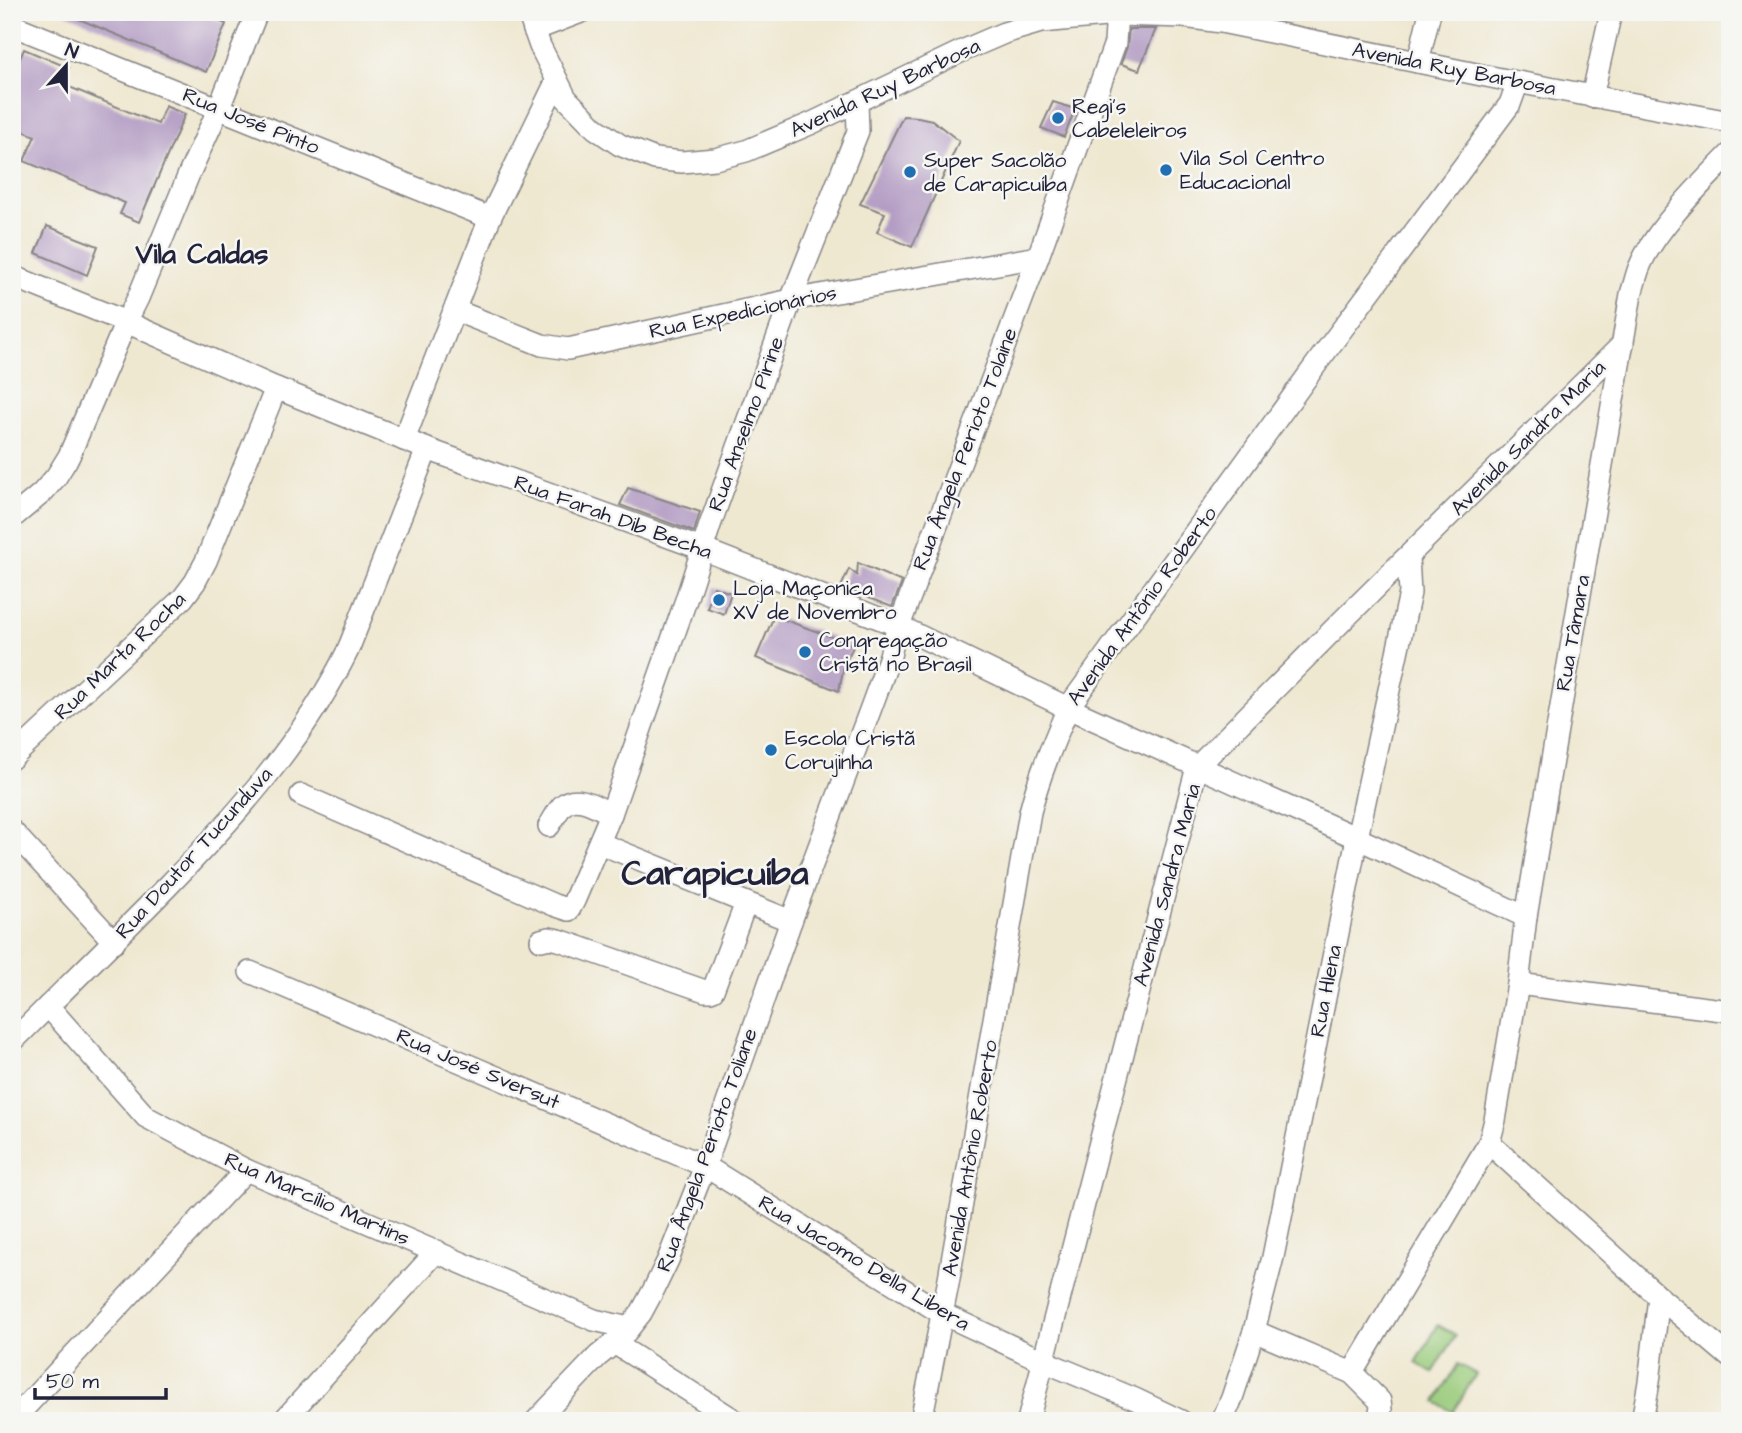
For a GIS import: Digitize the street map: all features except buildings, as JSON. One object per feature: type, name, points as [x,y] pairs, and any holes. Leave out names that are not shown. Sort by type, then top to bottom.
[{"type":"street","points":[[12,518],[42,493],[69,456],[219,108],[257,12]]},
{"type":"street","points":[[531,21],[582,12]]},
{"type":"street","points":[[1418,62],[1430,12]]},
{"type":"street","points":[[1592,97],[1611,12]]},
{"type":"street","name":"Avenida Ruy Barbosa","points":[[531,21],[540,46],[566,98],[596,128],[620,145],[655,159],[682,162],[715,159],[746,150],[812,123],[1035,17],[1117,14],[1184,17],[1221,22],[1269,22],[1418,62],[1730,122]]},
{"type":"street","name":"Rua Ângela Perioto Tolaine","points":[[790,921],[1038,257],[1115,43],[1117,14]]},
{"type":"street","name":"Rua José Pinto","points":[[12,25],[490,218]]},
{"type":"street","points":[[404,440],[490,218],[557,80]]},
{"type":"street","name":"Avenida Antônio Roberto","points":[[921,1421],[943,1314],[1030,812],[1044,763],[1068,708],[1320,359],[1510,104],[1518,82]]},
{"type":"street","name":"Rua Anselmo Pirine","points":[[301,795],[569,910],[611,814],[791,300],[858,131],[857,102]]},
{"type":"street","name":"Rua Tâmara","points":[[1352,1373],[1489,1143],[1518,984],[1526,917],[1631,294],[1640,266],[1655,240],[1730,153]]},
{"type":"street","name":"Rua Expedicionários","points":[[454,310],[542,345],[568,349],[791,300],[1038,257]]},
{"type":"street","name":"Rua Farah Dib Becha","points":[[12,276],[404,440],[702,549],[899,626],[1197,768],[1357,838],[1526,917]]},
{"type":"street","name":"Avenida Sandra Maria","points":[[1028,1421],[1197,768],[1623,344]]},
{"type":"street","name":"Rua Marta Rocha","points":[[12,758],[183,598],[195,582],[206,561],[276,387]]},
{"type":"street","name":"Rua Doutor Tucunduva","points":[[12,1042],[114,942],[227,823],[312,715],[348,650],[427,449]]},
{"type":"street","name":"Rua Hlena","points":[[1222,1421],[1254,1331],[1273,1257],[1357,838],[1410,593],[1408,557]]},
{"type":"street","points":[[549,827],[562,806],[570,801],[589,803],[611,814]]},
{"type":"street","points":[[12,831],[114,942]]},
{"type":"street","points":[[599,843],[790,921]]},
{"type":"street","points":[[541,940],[559,940],[710,991],[713,990],[746,903]]},
{"type":"street","name":"Rua Ângela Perioto Toliane","points":[[536,1421],[598,1356],[622,1336],[641,1313],[654,1289],[705,1166],[790,921]]},
{"type":"street","name":"Rua José Sversut","points":[[250,972],[705,1166]]},
{"type":"street","points":[[1518,984],[1730,1011]]},
{"type":"street","name":"Rua Marcílio Martins","points":[[48,1006],[146,1117],[246,1170],[594,1320],[622,1336],[736,1421]]},
{"type":"street","points":[[1489,1143],[1659,1297],[1730,1357]]},
{"type":"street","name":"Rua Jacomo Della Libera","points":[[705,1166],[943,1314],[1181,1421]]},
{"type":"street","points":[[12,1421],[246,1170]]},
{"type":"street","points":[[283,1421],[437,1251]]},
{"type":"street","points":[[1642,1421],[1659,1297]]},
{"type":"street","points":[[1254,1331],[1352,1373],[1380,1401],[1378,1419]]},
{"type":"green space","points":[[1438,1325],[1456,1335],[1433,1373],[1416,1363]]},
{"type":"green space","points":[[1458,1364],[1476,1374],[1453,1412],[1436,1402]]},
{"type":"place","name":"Regi's Cabeleleiros","points":[[1058,118]]},
{"type":"place","name":"Vila Sol Centro Educacional","points":[[1166,170]]},
{"type":"place","name":"Super Sacolão de Carapicuíba","points":[[910,172]]},
{"type":"place","name":"Loja Maçonica XV de Novembro","points":[[719,600]]},
{"type":"place","name":"Congregação Cristã no Brasil","points":[[805,652]]},
{"type":"place","name":"Escola Cristã Corujinha","points":[[771,750]]},
{"type":"district","name":"Vila Caldas","points":[[202,254]]},
{"type":"district","name":"Carapicuíba","points":[[715,873]]}]
